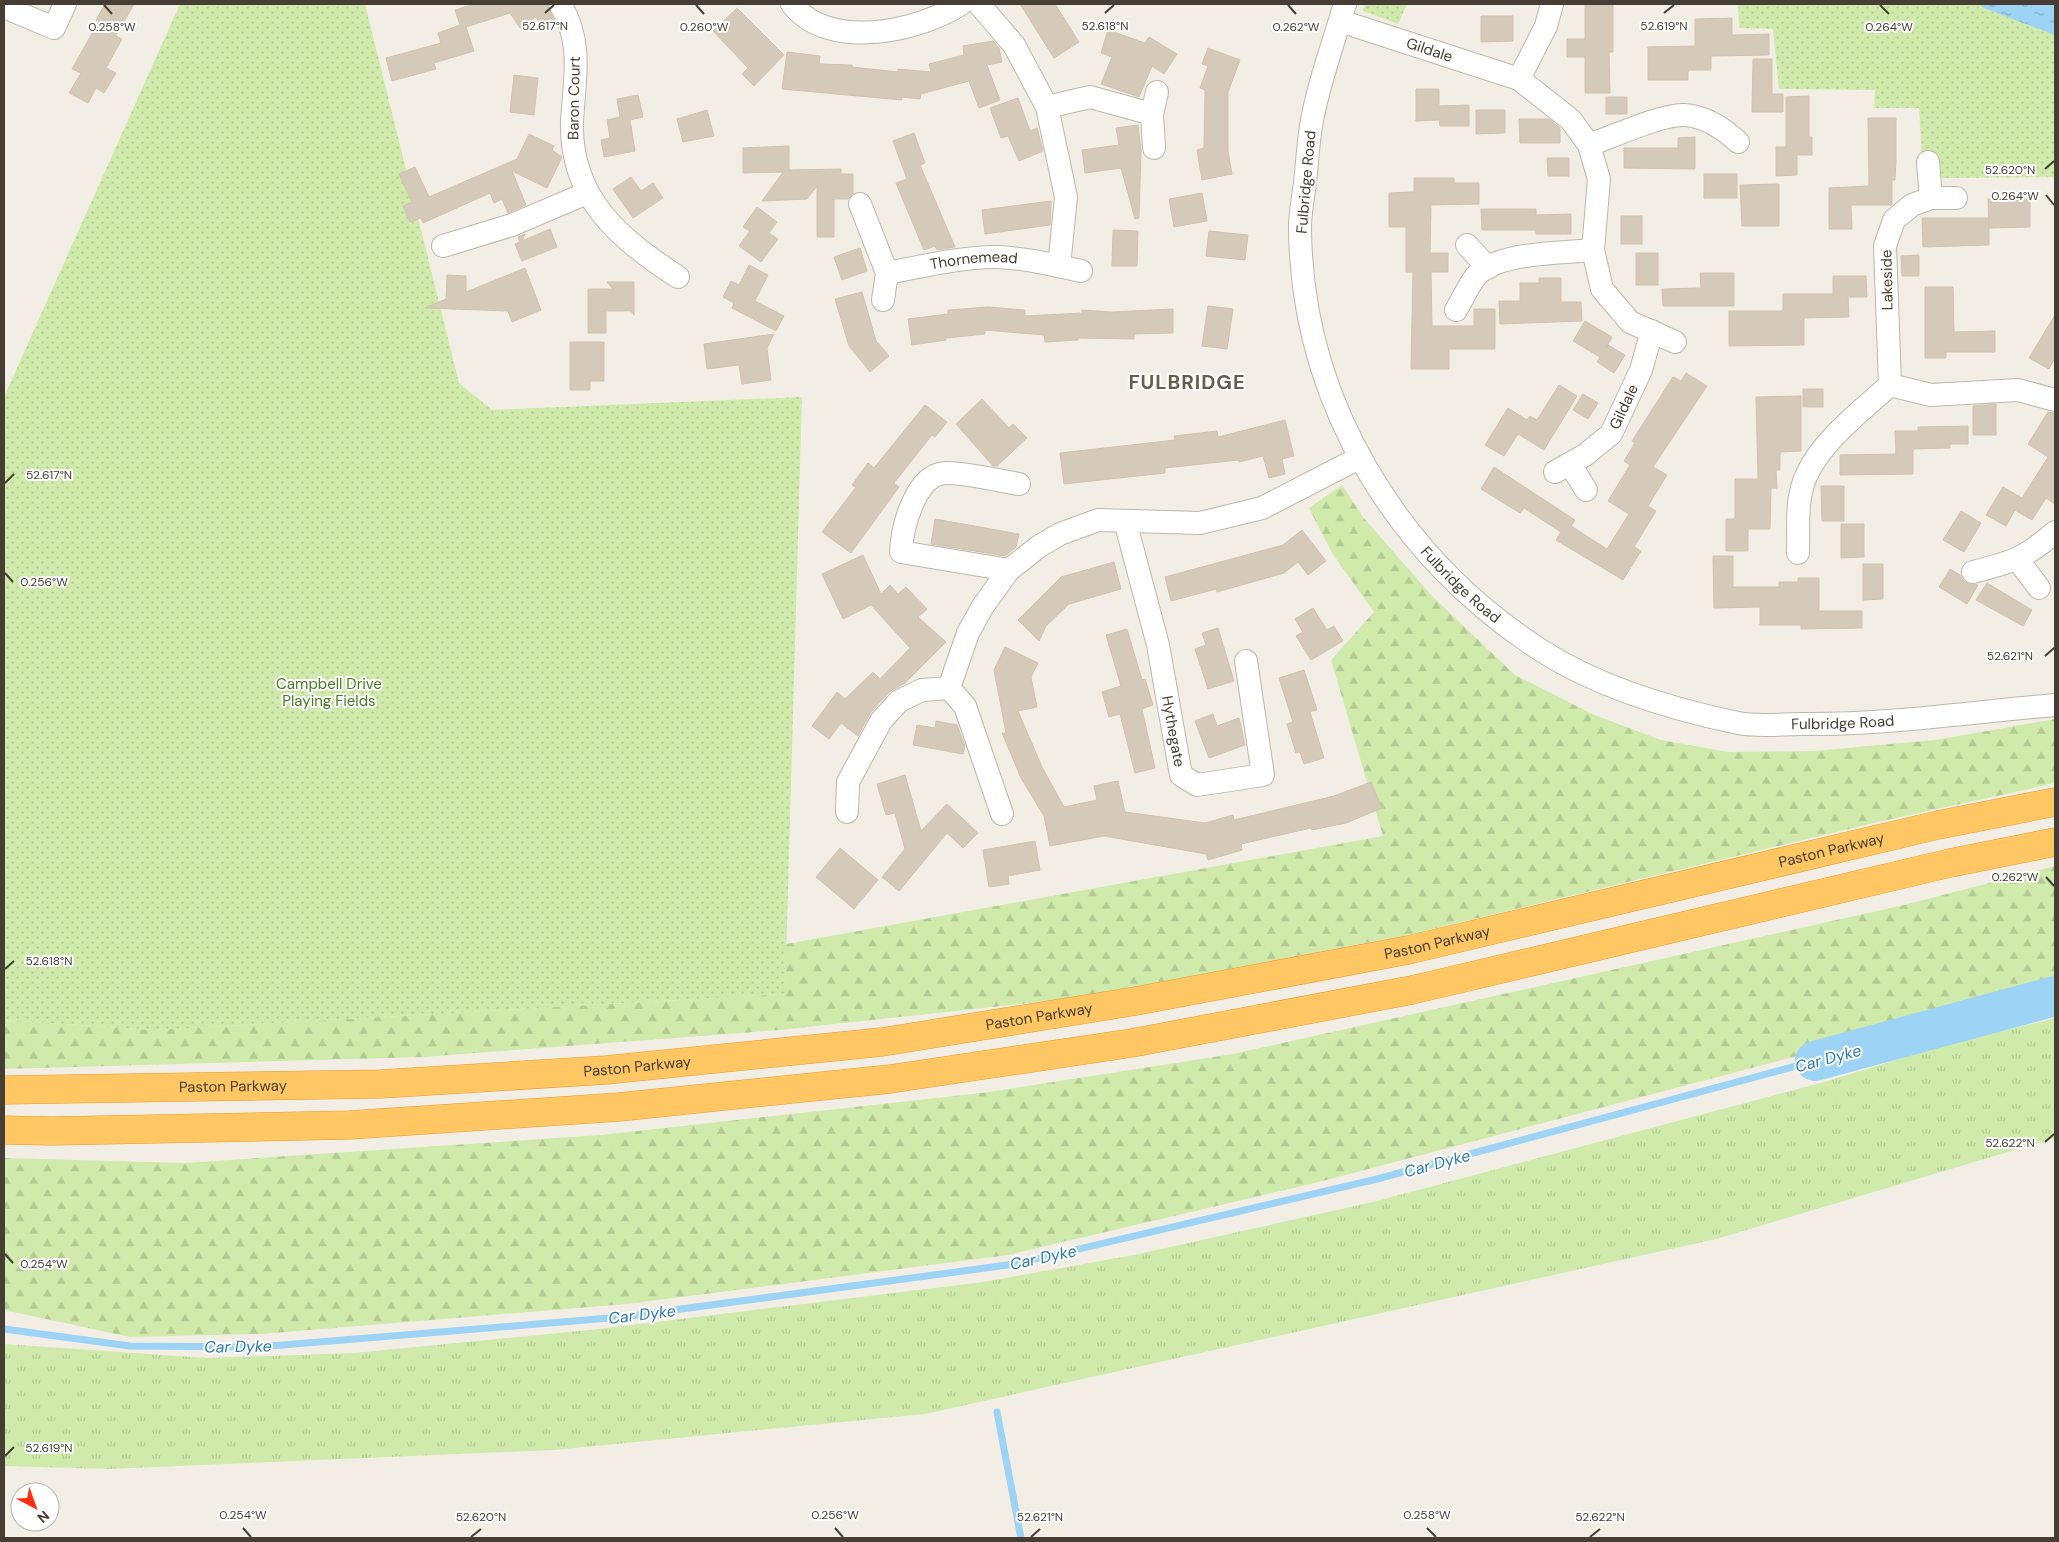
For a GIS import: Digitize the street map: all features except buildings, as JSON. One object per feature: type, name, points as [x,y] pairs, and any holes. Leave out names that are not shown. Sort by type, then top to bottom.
[{"type":"highway","name":"Paston Parkway","points":[[4,1090],[381,1084],[606,1070],[882,1042],[1136,1001],[1408,950],[1938,825],[2055,802]]},
{"type":"highway","points":[[4,1130],[52,1131],[350,1125],[619,1107],[890,1079],[1132,1043],[1412,990],[1950,863],[2055,842]]},
{"type":"street","points":[[4,7],[54,28],[65,4]]},
{"type":"street","name":"Baron Court","points":[[560,4],[571,30],[575,50],[577,76],[572,122],[573,151],[587,193],[615,230],[647,257],[678,278]]},
{"type":"street","points":[[792,4],[807,18],[822,26],[839,32],[855,32],[914,24],[940,15],[961,4]]},
{"type":"street","points":[[979,4],[1014,45],[1047,107],[1066,197],[1059,266]]},
{"type":"street","points":[[1519,79],[1546,26],[1552,4]]},
{"type":"street","name":"Gildale","points":[[1343,12],[1519,79],[1571,120],[1590,146],[1599,179],[1593,250],[1602,289],[1630,322],[1675,342]]},
{"type":"street","name":"Fulbridge Road","points":[[1343,12],[1311,124],[1300,226],[1306,310],[1326,383],[1360,458],[1396,517],[1438,566],[1481,608],[1544,652],[1596,679],[1658,703],[1742,724],[1836,724],[2055,705]]},
{"type":"street","points":[[1047,107],[1090,97],[1154,103],[1154,148]]},
{"type":"street","points":[[1590,146],[1642,125],[1684,115],[1704,119],[1725,130],[1738,142]]},
{"type":"street","points":[[1928,162],[1931,198]]},
{"type":"street","points":[[443,246],[512,225],[587,193]]},
{"type":"street","name":"Lakeside","points":[[1890,385],[1885,246],[1894,220],[1912,205],[1931,198],[1956,198]]},
{"type":"street","points":[[860,204],[887,273],[883,300]]},
{"type":"street","points":[[1467,245],[1488,268]]},
{"type":"street","points":[[1456,310],[1477,275],[1495,263],[1520,258],[1593,250]]},
{"type":"street","name":"Thornemead","points":[[887,273],[929,265],[996,257],[1035,261],[1081,271]]},
{"type":"street","name":"Gildale","points":[[1586,490],[1562,468],[1585,455],[1611,434],[1641,370],[1652,331]]},
{"type":"street","points":[[1798,554],[1801,490],[1810,465],[1847,425],[1890,385],[1931,395],[2018,390],[2055,400]]},
{"type":"street","points":[[948,688],[968,633],[983,606],[1009,570],[1038,547],[1060,534],[1098,520],[1200,523],[1262,508],[1360,458]]},
{"type":"street","points":[[1009,570],[901,552],[902,532],[910,508],[929,479],[945,473],[1019,484]]},
{"type":"street","name":"Hythegate","points":[[1125,521],[1158,645],[1181,775],[1197,785],[1263,775],[1246,661]]},
{"type":"street","points":[[1973,572],[2018,560],[2055,532]]},
{"type":"street","points":[[2018,560],[2039,588]]},
{"type":"street","points":[[847,812],[848,782],[882,722],[899,701],[922,690],[948,688]]},
{"type":"street","points":[[948,688],[965,706],[1002,814]]},
{"type":"green space","name":"Campbell Drive Playing Fields","points":[[180,4],[365,4],[459,383],[492,410],[802,397],[785,994],[153,1030],[4,1020],[4,397]]},
{"type":"green space","points":[[1365,4],[1407,4],[1398,24],[1363,11]]},
{"type":"green space","points":[[1738,4],[2055,4],[2055,177],[1942,178],[1936,160],[1922,158],[1919,108],[1874,108],[1875,90],[1779,89],[1773,29],[1739,28]]},
{"type":"green space","points":[[1342,485],[1363,517],[1432,596],[1515,675],[1592,714],[1661,740],[1728,752],[1814,751],[1935,740],[2055,719],[2055,783],[1878,822],[1412,934],[1076,998],[779,1030],[423,1057],[4,1069],[4,1020],[153,1030],[785,994],[786,944],[1383,836],[1331,660],[1374,612],[1332,553],[1309,508]]},
{"type":"green space","points":[[2055,866],[2055,988],[1315,1183],[1008,1255],[627,1304],[261,1334],[130,1337],[4,1310],[4,1158],[185,1163],[601,1135],[982,1093],[1233,1054],[1904,905]]},
{"type":"green space","points":[[2055,1018],[2055,1138],[1716,1239],[925,1414],[554,1450],[108,1469],[4,1466],[4,1344],[207,1358],[354,1353],[599,1329],[983,1282],[1134,1255],[1373,1202],[1824,1082],[1942,1046]]},
{"type":"water","points":[[1979,4],[2055,4],[2055,35],[1984,8]]},
{"type":"waterway","name":"Car Dyke","points":[[1815,1061],[2055,996]]},
{"type":"waterway","name":"Car Dyke","points":[[4,1329],[130,1346],[258,1347],[622,1317],[1015,1264],[1377,1179],[1815,1061]]},
{"type":"waterway","points":[[997,1412],[1021,1538]]},
{"type":"district","name":"FULBRIDGE","points":[[1187,382]]}]
